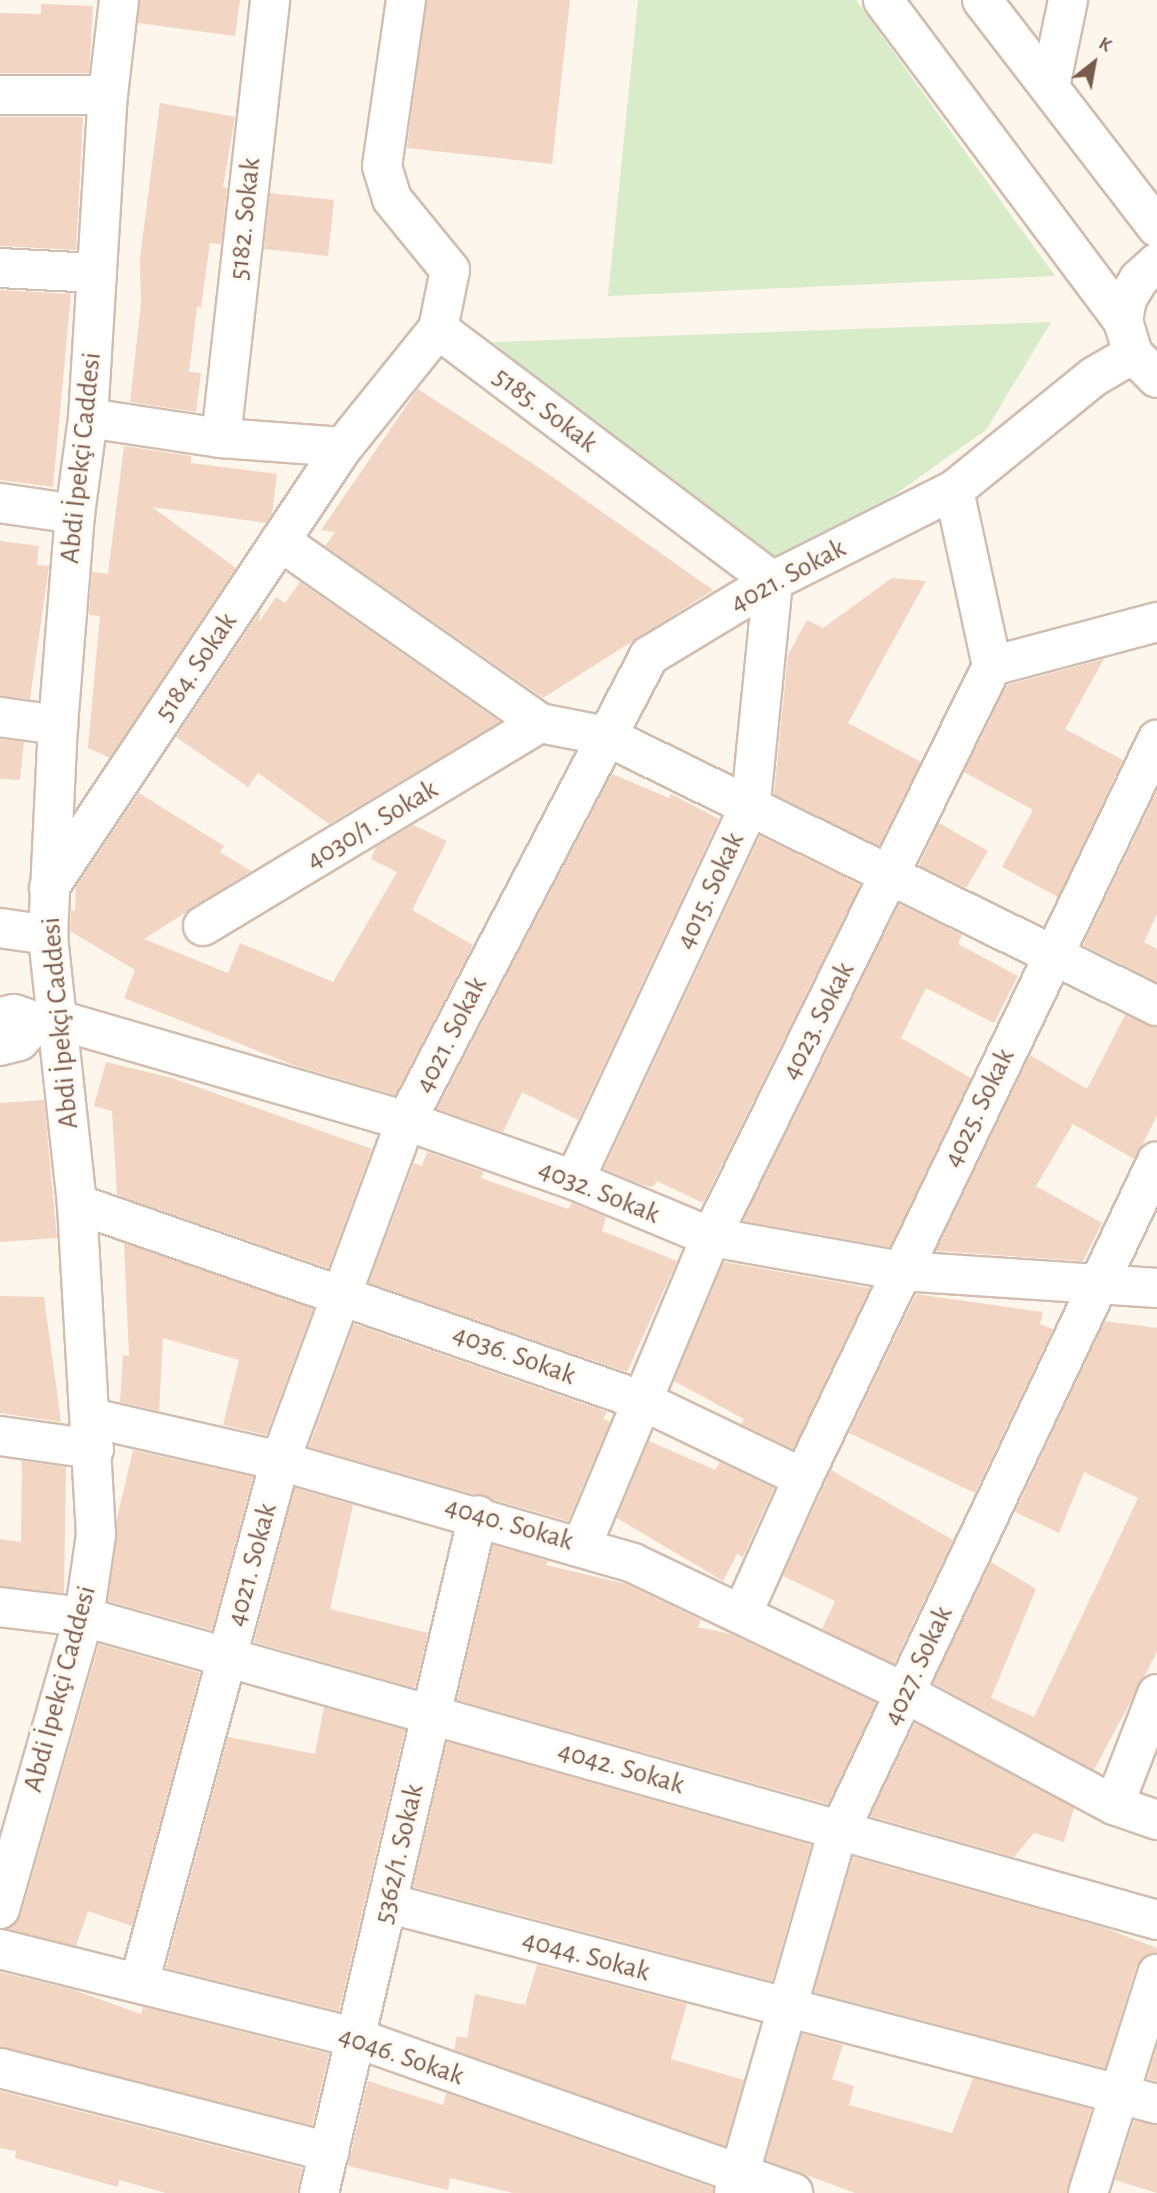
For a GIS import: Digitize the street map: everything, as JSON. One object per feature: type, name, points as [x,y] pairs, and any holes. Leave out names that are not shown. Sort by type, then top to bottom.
[{"type":"street","name":"Abdi İpekçi Caddesi","points":[[0,1909],[84,1616],[96,1535],[93,1433],[77,1204],[31,1020],[48,935],[58,725],[75,514],[88,418],[108,94],[118,0]]},
{"type":"street","name":"5182. Sokak","points":[[221,438],[270,0]]},
{"type":"street","points":[[88,418],[221,438],[343,447],[438,329],[450,270],[391,199],[382,166],[406,0]]},
{"type":"street","points":[[883,0],[1138,351]]},
{"type":"street","points":[[982,0],[1157,227]]},
{"type":"street","points":[[1050,87],[1068,0]]},
{"type":"street","points":[[0,94],[108,94]]},
{"type":"street","points":[[1138,351],[1133,289],[1157,263]]},
{"type":"street","points":[[0,268],[97,273]]},
{"type":"street","name":"5185. Sokak","points":[[438,329],[773,581]]},
{"type":"street","name":"4021. Sokak","points":[[139,1983],[279,1461],[406,1121],[649,656],[773,581],[954,490],[1095,376],[1138,351]]},
{"type":"street","name":"5184. Sokak","points":[[50,888],[343,447]]},
{"type":"street","points":[[954,490],[992,666],[1157,621]]},
{"type":"street","points":[[0,503],[75,514]]},
{"type":"street","points":[[280,541],[540,723],[606,736],[751,803],[1157,1006]]},
{"type":"street","name":"4015. Sokak","points":[[575,1180],[751,803],[773,581]]},
{"type":"street","name":"4023. Sokak","points":[[582,1545],[711,1237],[892,874],[992,666]]},
{"type":"street","points":[[0,717],[58,725]]},
{"type":"street","name":"4030/1. Sokak","points":[[203,926],[540,723]]},
{"type":"street","name":"4025. Sokak","points":[[803,1478],[1157,740]]},
{"type":"street","points":[[0,928],[48,935]]},
{"type":"street","points":[[0,1046],[19,1041],[31,1020]]},
{"type":"street","name":"4032. Sokak","points":[[31,1020],[406,1121],[575,1180],[711,1237],[902,1270],[1157,1288]]},
{"type":"street","name":"4027. Sokak","points":[[736,2185],[784,2009],[841,1829],[1157,1161]]},
{"type":"street","name":"4036. Sokak","points":[[77,1204],[342,1294],[643,1401],[803,1478]]},
{"type":"street","name":"4040. Sokak","points":[[0,1436],[93,1433],[279,1461],[582,1545],[743,1612],[905,1693],[1114,1805]]},
{"type":"street","points":[[743,1612],[803,1478]]},
{"type":"street","name":"5362/1. Sokak","points":[[319,2193],[478,1515]]},
{"type":"street","name":"4042. Sokak","points":[[0,1607],[84,1616],[1157,1920]]},
{"type":"street","points":[[1157,1694],[1114,1805],[1157,1820]]},
{"type":"street","name":"4044. Sokak","points":[[387,1903],[784,2009],[1117,2093]]},
{"type":"street","name":"4046. Sokak","points":[[0,1949],[356,2038],[736,2185],[793,2193]]},
{"type":"street","points":[[1088,2193],[1117,2093],[1157,1974]]},
{"type":"street","points":[[0,2068],[329,2152]]},
{"type":"street","points":[[1117,2093],[1157,2104]]},
{"type":"green space","points":[[638,0],[856,0],[1055,276],[608,296]]},
{"type":"green space","points":[[1051,322],[986,430],[773,581],[493,342]]},
{"type":"building","points":[[140,0],[240,0],[235,36],[138,23]]},
{"type":"building","points":[[427,0],[570,0],[552,164],[407,148]]},
{"type":"building","points":[[41,4],[93,6],[89,73],[0,73],[0,13],[41,14]]},
{"type":"building","points":[[160,103],[235,117],[223,187],[227,188],[221,244],[210,243],[201,307],[197,307],[189,372],[201,373],[196,412],[130,402],[141,303],[140,258]]},
{"type":"building","points":[[0,117],[83,117],[76,250],[0,246]]},
{"type":"building","points":[[270,193],[334,200],[328,256],[264,249]]},
{"type":"building","points":[[0,290],[71,294],[53,487],[0,480]]},
{"type":"building","points":[[418,389],[541,469],[713,590],[543,698],[325,546],[335,532],[321,530]]},
{"type":"building","points":[[124,446],[191,456],[191,463],[277,474],[272,514],[266,523],[152,507],[236,568],[110,758],[88,748],[100,616],[89,615],[92,572],[108,574]]},
{"type":"building","points":[[0,541],[39,546],[37,565],[49,566],[30,699],[0,696]]},
{"type":"building","points":[[892,578],[926,581],[848,723],[921,762],[879,846],[774,794],[788,655],[807,620],[823,628]]},
{"type":"building","points":[[300,582],[500,722],[329,824],[258,773],[248,787],[176,737],[261,610],[259,622],[276,597],[285,603]]},
{"type":"building","points":[[1104,659],[1065,729],[1123,760],[1058,897],[1002,867],[1033,810],[964,772],[1007,685]]},
{"type":"building","points":[[0,739],[24,742],[20,780],[0,779]]},
{"type":"building","points":[[612,774],[669,798],[671,794],[719,819],[578,1120],[522,1092],[503,1132],[437,1109]]},
{"type":"building","points":[[1157,791],[1157,914],[1144,942],[1157,949],[1157,982],[1083,945]]},
{"type":"building","points":[[139,793],[224,846],[220,852],[251,871],[144,939],[228,973],[240,943],[333,982],[397,872],[371,859],[376,847],[413,825],[447,841],[412,910],[473,945],[395,1095],[293,1065],[124,998],[135,970],[70,931],[71,910],[75,911],[76,887]]},
{"type":"building","points":[[939,823],[988,851],[966,888],[919,865]]},
{"type":"building","points":[[760,836],[860,885],[703,1203],[657,1181],[653,1187],[643,1185],[604,1169]]},
{"type":"building","points":[[899,904],[962,935],[958,944],[1018,976],[994,1023],[926,988],[901,1038],[971,1078],[890,1247],[743,1221]]},
{"type":"building","points":[[1125,1015],[1157,1028],[1157,1116],[1141,1147],[1134,1159],[1073,1124],[1036,1186],[1102,1223],[1083,1261],[936,1251],[1030,1055],[1087,1089]]},
{"type":"building","points":[[106,1062],[172,1078],[372,1149],[328,1268],[117,1195],[112,1111],[94,1106]]},
{"type":"building","points":[[44,1100],[57,1238],[0,1242],[0,1103]]},
{"type":"building","points":[[427,1152],[484,1172],[481,1178],[568,1209],[572,1203],[606,1217],[602,1231],[677,1261],[627,1372],[369,1283],[414,1163],[422,1166]]},
{"type":"building","points":[[124,1243],[313,1309],[266,1435],[223,1425],[239,1360],[163,1338],[159,1411],[120,1402],[123,1355],[129,1356]]},
{"type":"building","points":[[724,1262],[870,1288],[793,1449],[741,1424],[744,1419],[674,1381]]},
{"type":"building","points":[[916,1294],[1043,1312],[1040,1324],[1053,1329],[975,1493],[849,1433]]},
{"type":"building","points":[[0,1296],[44,1297],[61,1422],[0,1413]]},
{"type":"building","points":[[1105,1321],[1157,1328],[1157,1652],[1094,1770],[933,1683],[991,1562],[1036,1589],[991,1698],[1034,1717],[1138,1498],[1084,1472],[1059,1533],[1015,1512]]},
{"type":"building","points":[[354,1324],[607,1412],[603,1419],[610,1422],[568,1521],[309,1447]]},
{"type":"building","points":[[649,1441],[715,1470],[720,1462],[774,1488],[743,1557],[737,1554],[723,1581],[617,1518]]},
{"type":"building","points":[[133,1450],[253,1477],[212,1630],[108,1601],[117,1518]]},
{"type":"building","points":[[22,1461],[66,1467],[64,1593],[0,1586],[0,1539],[21,1542]]},
{"type":"building","points":[[831,1470],[953,1540],[894,1664],[822,1629],[835,1601],[783,1576]]},
{"type":"building","points":[[295,1488],[353,1505],[330,1609],[428,1633],[415,1688],[254,1642]]},
{"type":"building","points":[[493,1545],[548,1561],[546,1565],[626,1584],[701,1620],[698,1627],[731,1634],[876,1703],[828,1804],[457,1700]]},
{"type":"building","points":[[99,1644],[200,1673],[132,1926],[88,1911],[76,1946],[8,1929],[21,1915]]},
{"type":"building","points":[[324,1707],[405,1730],[339,2011],[166,1968],[228,1737],[315,1754]]},
{"type":"building","points":[[915,1723],[1074,1808],[1064,1842],[1034,1833],[1014,1857],[870,1816]]},
{"type":"building","points":[[447,1742],[811,1845],[772,1981],[413,1887]]},
{"type":"building","points":[[853,1857],[1102,1927],[1157,1948],[1157,1953],[1143,1957],[1136,1967],[1105,2068],[814,1992]]},
{"type":"building","points":[[537,1965],[687,2004],[671,2059],[744,2080],[725,2146],[454,2050],[457,2036],[467,2038],[475,1994],[525,2005]]},
{"type":"building","points":[[0,1972],[74,1990],[141,2014],[143,2007],[329,2054],[312,2125],[0,2047]]},
{"type":"building","points":[[802,2034],[843,2045],[832,2079],[854,2086],[849,2105],[952,2133],[973,2078],[1091,2109],[1067,2193],[855,2193],[766,2160]]},
{"type":"building","points":[[1157,2047],[1157,2081],[1147,2079]]},
{"type":"building","points":[[368,2081],[443,2105],[446,2093],[713,2188],[713,2193],[513,2193],[450,2178],[448,2190],[348,2166]]},
{"type":"building","points":[[0,2091],[302,2168],[297,2193],[166,2193],[119,2180],[118,2187],[15,2158],[16,2151],[0,2148]]},
{"type":"building","points":[[1134,2121],[1157,2125],[1157,2193],[1115,2180]]}]
